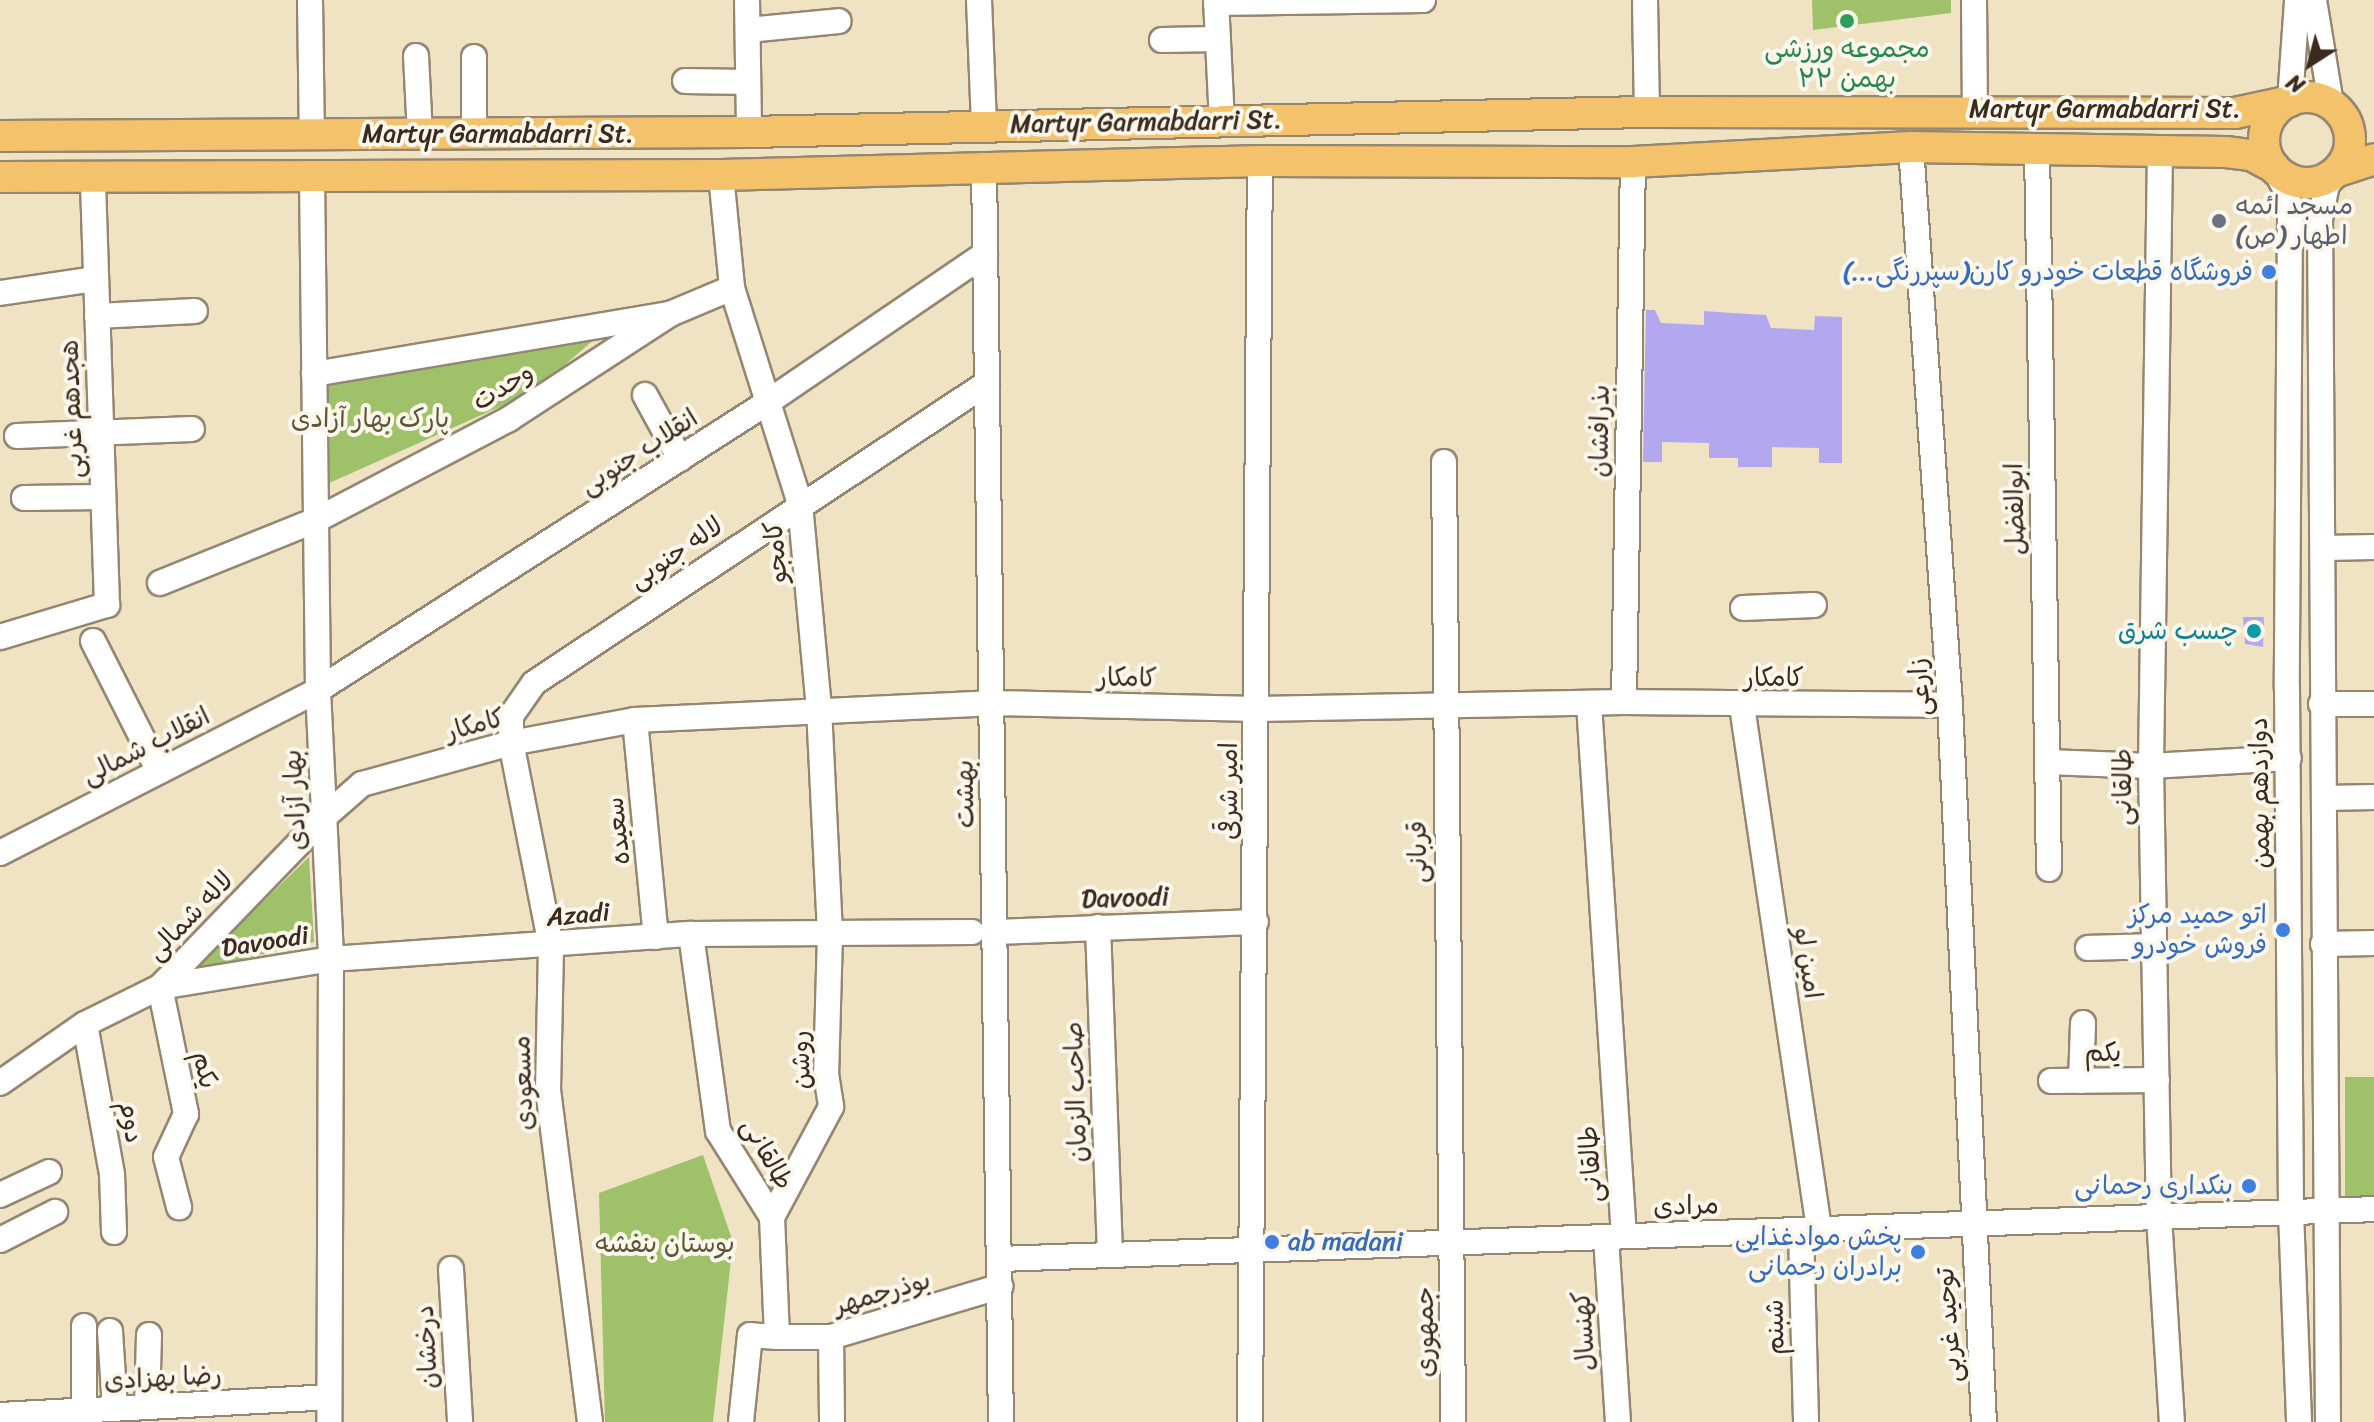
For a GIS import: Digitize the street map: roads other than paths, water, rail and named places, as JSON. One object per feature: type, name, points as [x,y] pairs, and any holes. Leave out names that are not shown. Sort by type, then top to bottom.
[{"type":"main road","points":[[2374,123],[2331,104],[2304,97],[2279,107],[2265,130],[2264,143],[2274,167],[2309,183],[2374,159]]},
{"type":"main road","name":"Martyr Garmabdarri St.","points":[[0,136],[749,132],[984,124],[1647,112],[1975,110],[2235,113],[2290,101]]},
{"type":"main road","points":[[2331,104],[2341,113],[2350,139],[2338,171]]},
{"type":"main road","points":[[984,124],[984,165]]},
{"type":"main road","points":[[312,135],[312,176]]},
{"type":"main road","name":"Martyr Garmabdarri St.","points":[[0,177],[721,175],[984,165],[1260,161],[1633,162],[1911,147],[2251,155],[2274,167]]},
{"type":"street","points":[[310,0],[312,135]]},
{"type":"street","points":[[747,0],[749,132]]},
{"type":"street","points":[[979,0],[984,124]]},
{"type":"street","points":[[1222,122],[1216,1],[1423,0]]},
{"type":"street","points":[[1645,0],[1647,112]]},
{"type":"street","points":[[1974,0],[1975,110]]},
{"type":"street","points":[[2290,101],[2297,0]]},
{"type":"street","points":[[2314,0],[2331,104]]},
{"type":"street","points":[[748,30],[839,21]]},
{"type":"street","points":[[1162,40],[1218,39]]},
{"type":"street","points":[[416,56],[420,134]]},
{"type":"street","points":[[474,57],[474,134]]},
{"type":"street","points":[[685,81],[748,82]]},
{"type":"street","name":"زارعی","points":[[1911,147],[1950,705],[1971,1224]]},
{"type":"street","name":"ابوالفضل","points":[[2037,148],[2049,869]]},
{"type":"street","name":"طالقانی","points":[[2160,151],[2151,766],[2159,1217],[2172,1422]]},
{"type":"street","name":"امیر شرقی","points":[[1250,1422],[1254,1249],[1260,161]]},
{"type":"street","name":"بذرافشان","points":[[1624,702],[1633,162]]},
{"type":"street","name":"بهشت","points":[[984,165],[991,703],[984,932],[1001,1286],[1001,1422]]},
{"type":"street","name":"دوازدهم بهمن","points":[[2274,167],[2287,192],[2290,218],[2291,1212],[2299,1422]]},
{"type":"street","points":[[2328,1422],[2320,220],[2327,185],[2338,171]]},
{"type":"street","name":"کامجو","points":[[721,175],[732,288],[765,404],[800,504],[819,708],[830,934]]},
{"type":"street","name":"هجدهم غربی","points":[[0,637],[107,605],[93,176]]},
{"type":"street","name":"بهار آزادی","points":[[312,176],[318,690],[331,959],[329,1422]]},
{"type":"street","name":"انقلاب جنوبی","points":[[318,690],[765,404],[985,254]]},
{"type":"street","points":[[0,293],[96,279]]},
{"type":"street","name":"وحدت","points":[[160,583],[316,520],[509,419],[670,314],[732,288]]},
{"type":"street","points":[[97,316],[195,311]]},
{"type":"street","name":"وحدت","points":[[314,374],[670,314]]},
{"type":"street","name":"لاله جنوبی","points":[[511,743],[511,716],[534,683],[987,383]]},
{"type":"street","points":[[645,395],[680,459]]},
{"type":"street","points":[[17,436],[192,429]]},
{"type":"street","name":"قربانی","points":[[1444,462],[1444,707],[1454,1242]]},
{"type":"street","points":[[24,498],[103,497]]},
{"type":"street","points":[[2324,548],[2374,547]]},
{"type":"street","points":[[1743,608],[1814,605]]},
{"type":"street","points":[[93,641],[159,771]]},
{"type":"street","name":"انقلاب شمالی","points":[[0,853],[318,690]]},
{"type":"street","name":"کامکار","points":[[323,818],[362,784],[511,743],[635,720],[819,708],[991,703],[1257,709],[1624,702],[1742,706],[1950,705]]},
{"type":"street","name":"طالقانی","points":[[1589,704],[1615,1237]]},
{"type":"street","points":[[2321,704],[2374,704]]},
{"type":"street","name":"امین لو","points":[[1742,706],[1810,1229]]},
{"type":"street","name":"سعیده","points":[[635,720],[656,937]]},
{"type":"street","name":"مسعودی","points":[[511,743],[551,946],[548,1091],[590,1422]]},
{"type":"street","points":[[2047,762],[2151,766],[2289,758]]},
{"type":"street","points":[[2324,798],[2374,797]]},
{"type":"street","name":"لاله شمالی","points":[[0,1083],[85,1024],[160,987],[323,818]]},
{"type":"street","name":"Davoodi","points":[[830,934],[1256,922]]},
{"type":"street","name":"صاحب الزمان","points":[[1098,927],[1110,1255]]},
{"type":"street","name":"طالقانی","points":[[691,934],[718,1131],[772,1217],[777,1337]]},
{"type":"street","name":"Azadi","points":[[331,959],[691,934],[830,934]]},
{"type":"street","name":"روشن","points":[[772,1217],[831,1107],[826,1074],[830,934]]},
{"type":"street","points":[[2323,944],[2374,943]]},
{"type":"street","points":[[2088,948],[2154,946]]},
{"type":"street","name":"Davoodi","points":[[160,987],[331,959]]},
{"type":"street","name":"یکم","points":[[160,987],[186,1114],[166,1157],[179,1207]]},
{"type":"street","points":[[2081,1081],[2083,1023]]},
{"type":"street","name":"دوم","points":[[85,1024],[112,1174],[114,1232]]},
{"type":"street","name":"یکم","points":[[2051,1081],[2157,1080]]},
{"type":"street","points":[[0,1195],[49,1172]]},
{"type":"street","name":"مرادی","points":[[1000,1259],[2374,1209]]},
{"type":"street","points":[[0,1240],[55,1212]]},
{"type":"street","name":"توحید غربی","points":[[1971,1224],[1984,1422]]},
{"type":"street","name":"شبنم","points":[[1806,1422],[1810,1229]]},
{"type":"street","name":"کهنسال","points":[[1615,1237],[1618,1422]]},
{"type":"street","name":"جمهوری","points":[[1453,1422],[1454,1242]]},
{"type":"street","name":"درخشان","points":[[451,1269],[460,1422]]},
{"type":"street","name":"بوذرجمهر","points":[[777,1337],[831,1337],[1001,1286]]},
{"type":"street","points":[[81,1414],[84,1326]]},
{"type":"street","points":[[110,1331],[115,1408]]},
{"type":"street","points":[[147,1407],[149,1335]]},
{"type":"street","points":[[741,1422],[750,1335],[777,1337]]},
{"type":"street","points":[[831,1337],[832,1422]]},
{"type":"street","name":"رضا بهزادی","points":[[0,1415],[44,1417],[147,1407],[175,1414],[329,1397]]},
{"type":"place","name":"مجموعه ورزشی ۲۲ بهمن","points":[[1847,21]]},
{"type":"place","name":"مسجد ائمه اطهار (ص)","points":[[2219,221]]},
{"type":"place","name":"فروشگاه قطعات خودرو کارن(سپررنگی...)","points":[[2269,272]]},
{"type":"place","name":"چسب شرق","points":[[2254,631]]},
{"type":"place","name":"اتو حمید مرکز فروش خودرو","points":[[2283,930]]},
{"type":"place","name":"بنکداری رحمانی","points":[[2249,1186]]},
{"type":"place","name":"ab madani","points":[[1272,1242]]},
{"type":"place","name":"پخش موادغذایی برادران رحمانی","points":[[1918,1252]]},
{"type":"park label","name":"پارک بهار آزادی","points":[[370,419]]},
{"type":"park label","name":"بوستان بنفشه","points":[[665,1244]]}]
